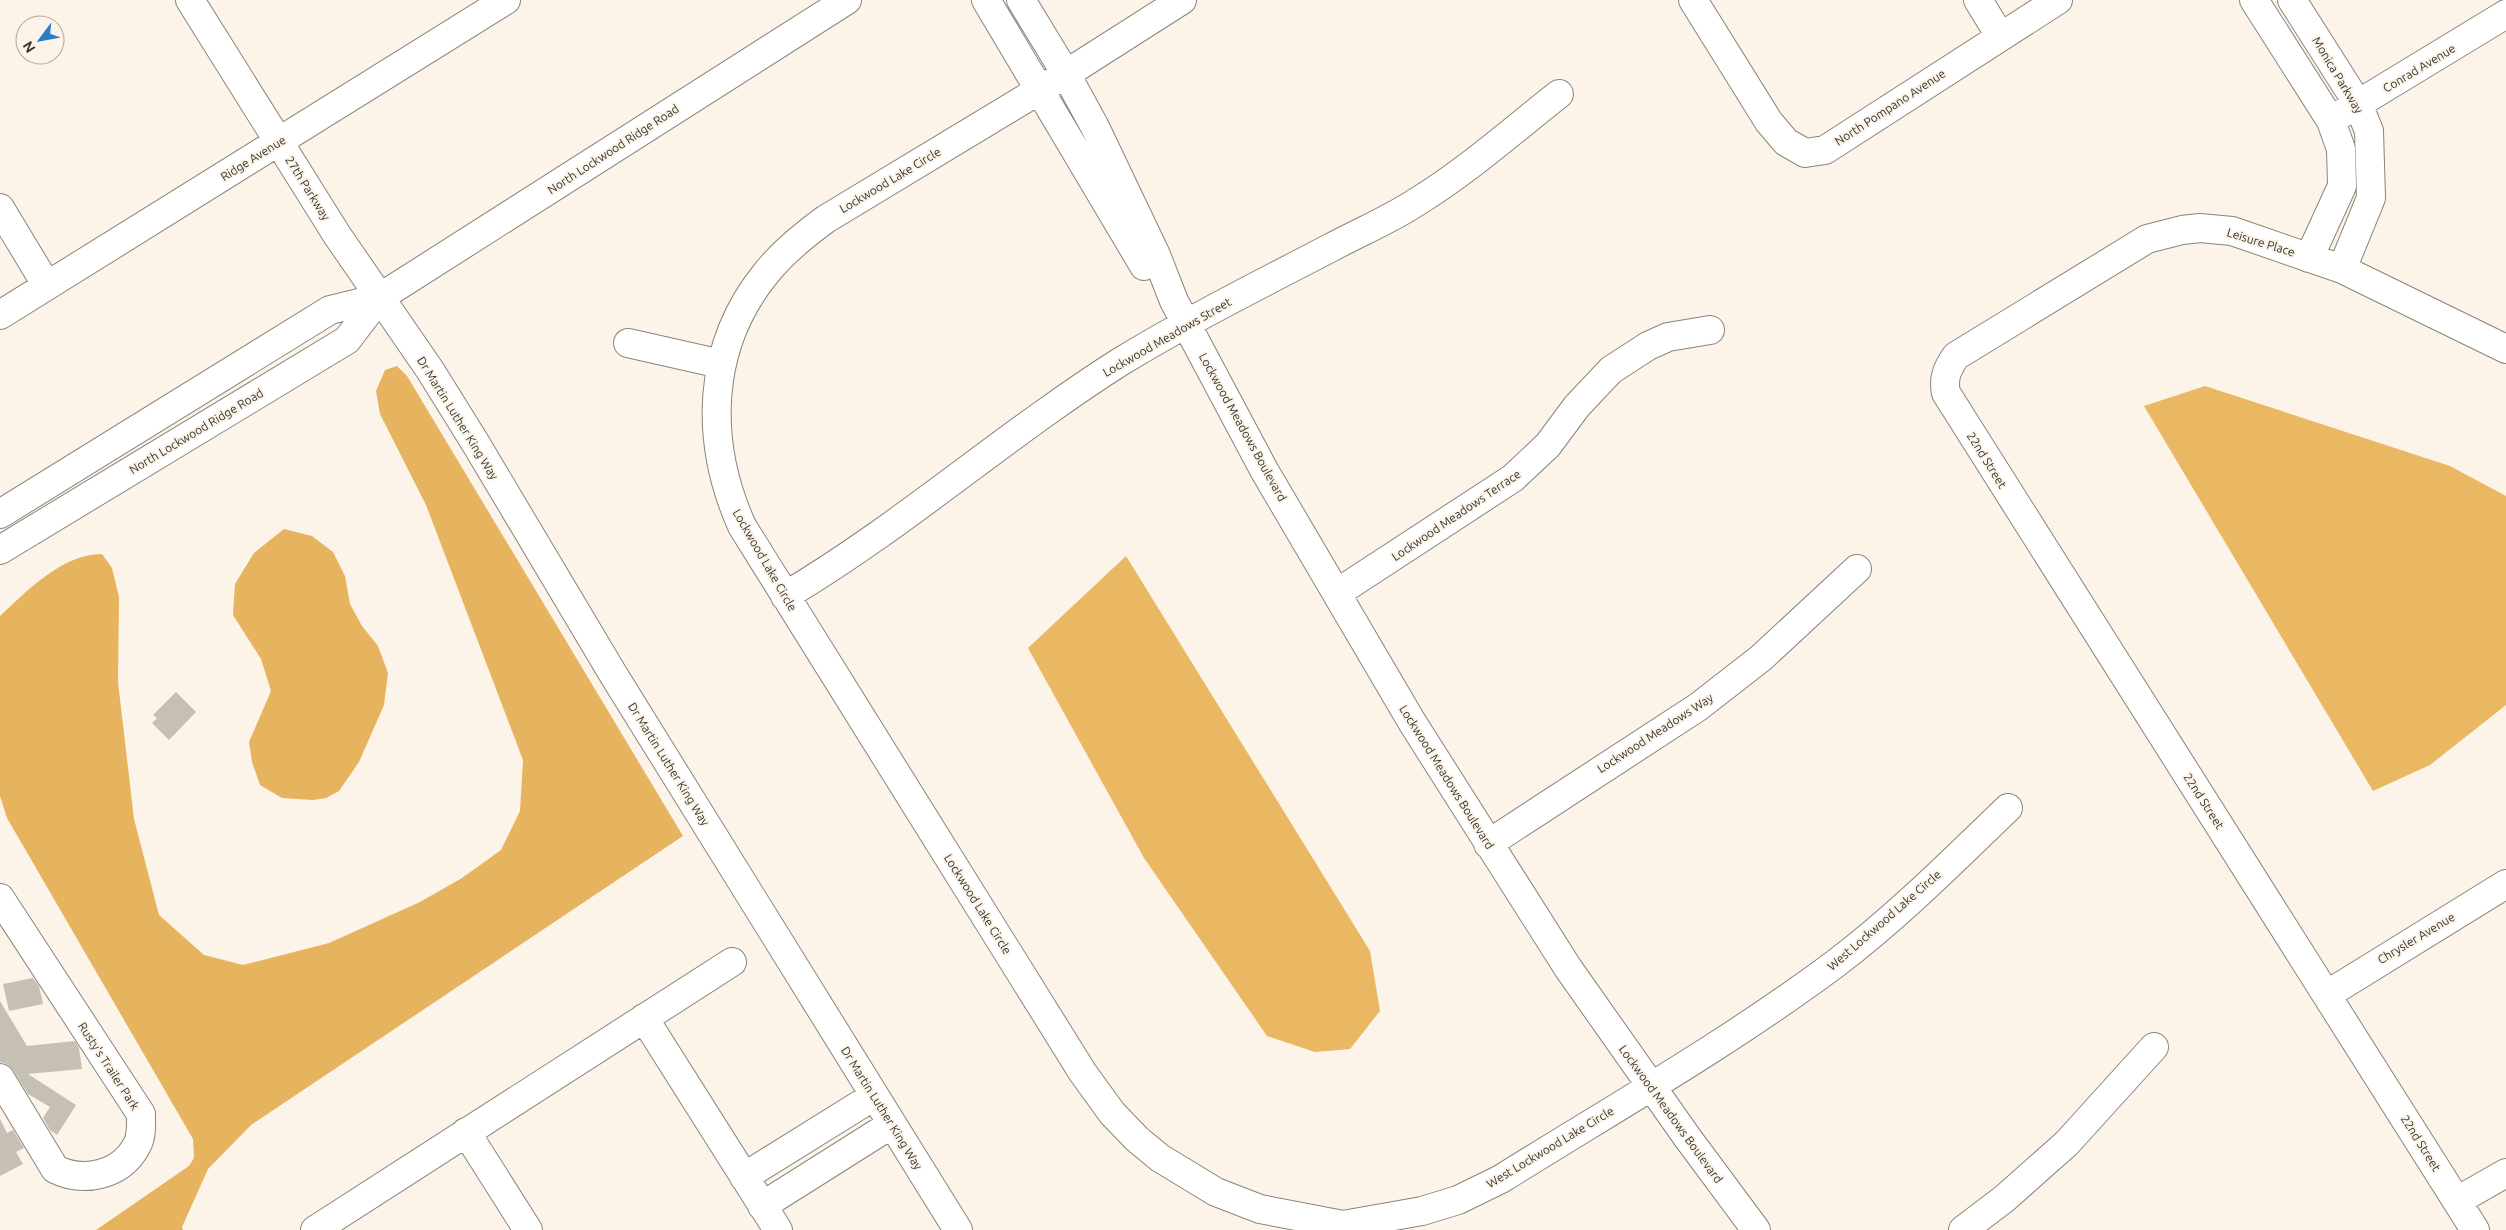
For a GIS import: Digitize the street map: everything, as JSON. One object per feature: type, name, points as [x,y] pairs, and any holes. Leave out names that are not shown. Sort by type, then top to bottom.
[{"type":"street","name":"27th Parkway","points":[[190,0],[380,298]]},
{"type":"street","name":"North Lockwood Ridge Road","points":[[0,514],[330,310],[380,298],[847,0]]},
{"type":"street","name":"Lockwood Meadows Boulevard","points":[[986,0],[1142,262],[1181,313]]},
{"type":"street","name":"Lockwood Meadows Boulevard","points":[[1022,0],[1095,127],[1156,255],[1181,313],[1264,470],[1412,722],[1568,968],[1650,1086],[1756,1230]]},
{"type":"street","name":"Lockwood Lake Circle","points":[[1048,1017],[742,526],[724,478],[717,446],[716,406],[721,364],[734,326],[744,306],[766,273],[794,243],[826,219],[1066,74],[1182,0]]},
{"type":"street","name":"North Pompano Avenue","points":[[1693,0],[1770,122],[1786,142],[1805,153],[1825,150],[2058,0]]},
{"type":"street","points":[[1978,0],[2000,36]]},
{"type":"street","points":[[2254,0],[2331,121],[2341,149],[2342,186],[2309,258]]},
{"type":"street","name":"Monica Parkway","points":[[2292,0],[2358,104],[2369,131],[2371,198],[2342,269]]},
{"type":"street","name":"Ridge Avenue","points":[[0,315],[502,1]]},
{"type":"street","name":"Conrad Avenue","points":[[2331,121],[2506,14]]},
{"type":"street","name":"Lockwood Meadows Street","points":[[785,596],[877,538],[1181,313],[1413,205],[1449,181],[1559,94]]},
{"type":"street","points":[[0,208],[47,286]]},
{"type":"street","name":"Leisure Place","points":[[1947,370],[1956,356],[2118,256],[2161,234],[2200,228],[2232,231],[2342,269],[2506,348]]},
{"type":"street","name":"North Lockwood Ridge Road","points":[[0,550],[347,340],[380,298]]},
{"type":"street","name":"Dr Martin Luther King Way","points":[[380,298],[430,370],[476,444],[613,674],[958,1230]]},
{"type":"street","name":"Lockwood Meadows Terrace","points":[[1336,593],[1514,478],[1548,445],[1577,406],[1611,370],[1648,346],[1668,337],[1710,330]]},
{"type":"street","points":[[628,343],[721,364]]},
{"type":"street","name":"22nd Street","points":[[1947,370],[1944,382],[1946,393],[2020,514],[2328,994],[2476,1230]]},
{"type":"street","name":"Lockwood Meadows Way","points":[[1488,844],[1698,708],[1761,658],[1857,569]]},
{"type":"street","name":"West Lockwood Lake Circle","points":[[1048,1017],[1083,1073],[1112,1113],[1137,1139],[1160,1158],[1187,1176],[1239,1202],[1260,1209],[1343,1227],[1422,1211],[1458,1200],[1501,1178],[1752,1023],[1836,964],[1910,901],[2008,808]]},
{"type":"street","name":"Chrysler Avenue","points":[[2328,994],[2506,884]]},
{"type":"street","name":"Rusty's Trailer Park","points":[[0,898],[140,1114],[141,1132],[137,1145],[126,1160],[102,1174],[85,1177],[61,1172],[55,1169],[0,1078]]},
{"type":"street","points":[[315,1230],[732,962]]},
{"type":"street","points":[[644,1018],[778,1230]]},
{"type":"street","points":[[1963,1230],[2004,1199],[2067,1143],[2154,1046]]},
{"type":"street","points":[[744,1177],[874,1096]]},
{"type":"street","points":[[762,1206],[892,1124]]},
{"type":"street","points":[[466,1132],[528,1230]]},
{"type":"street","points":[[2457,1201],[2506,1173]]},
{"type":"shaded area","points":[[397,366],[407,376],[683,836],[251,1125],[208,1169],[182,1227],[183,1230],[96,1230],[189,1166],[194,1158],[193,1139],[7,818],[0,796],[0,616],[34,585],[59,567],[73,560],[102,554],[112,568],[119,597],[118,682],[134,819],[159,915],[204,955],[243,965],[329,943],[420,902],[462,878],[501,850],[520,811],[523,760],[426,505],[380,414],[376,391],[385,370]]},
{"type":"shaded area","points":[[2205,386],[2450,466],[2506,496],[2506,705],[2430,765],[2373,791],[2144,406]]},
{"type":"shaded area","points":[[284,529],[312,536],[333,552],[345,576],[350,604],[362,626],[378,646],[388,673],[384,705],[359,762],[339,791],[326,798],[313,800],[282,798],[260,785],[252,762],[249,742],[271,691],[261,659],[233,615],[235,584],[254,553]]},
{"type":"shaded area","points":[[1126,556],[1370,951],[1380,1011],[1350,1049],[1315,1052],[1267,1036],[1144,858],[1028,648]]},
{"type":"building","points":[[176,692],[196,712],[169,740],[152,723],[157,718],[153,715]]},
{"type":"building","points":[[33,978],[39,986],[43,1004],[9,1011],[3,984]]},
{"type":"building","points":[[0,1001],[27,1046],[75,1041],[79,1048],[82,1069],[28,1074],[76,1105],[57,1135],[50,1130],[43,1118],[50,1107],[28,1094],[13,1070],[7,1064],[0,1062]]},
{"type":"building","points":[[0,1119],[7,1133],[13,1130],[24,1148],[16,1152],[23,1164],[0,1176]]}]
